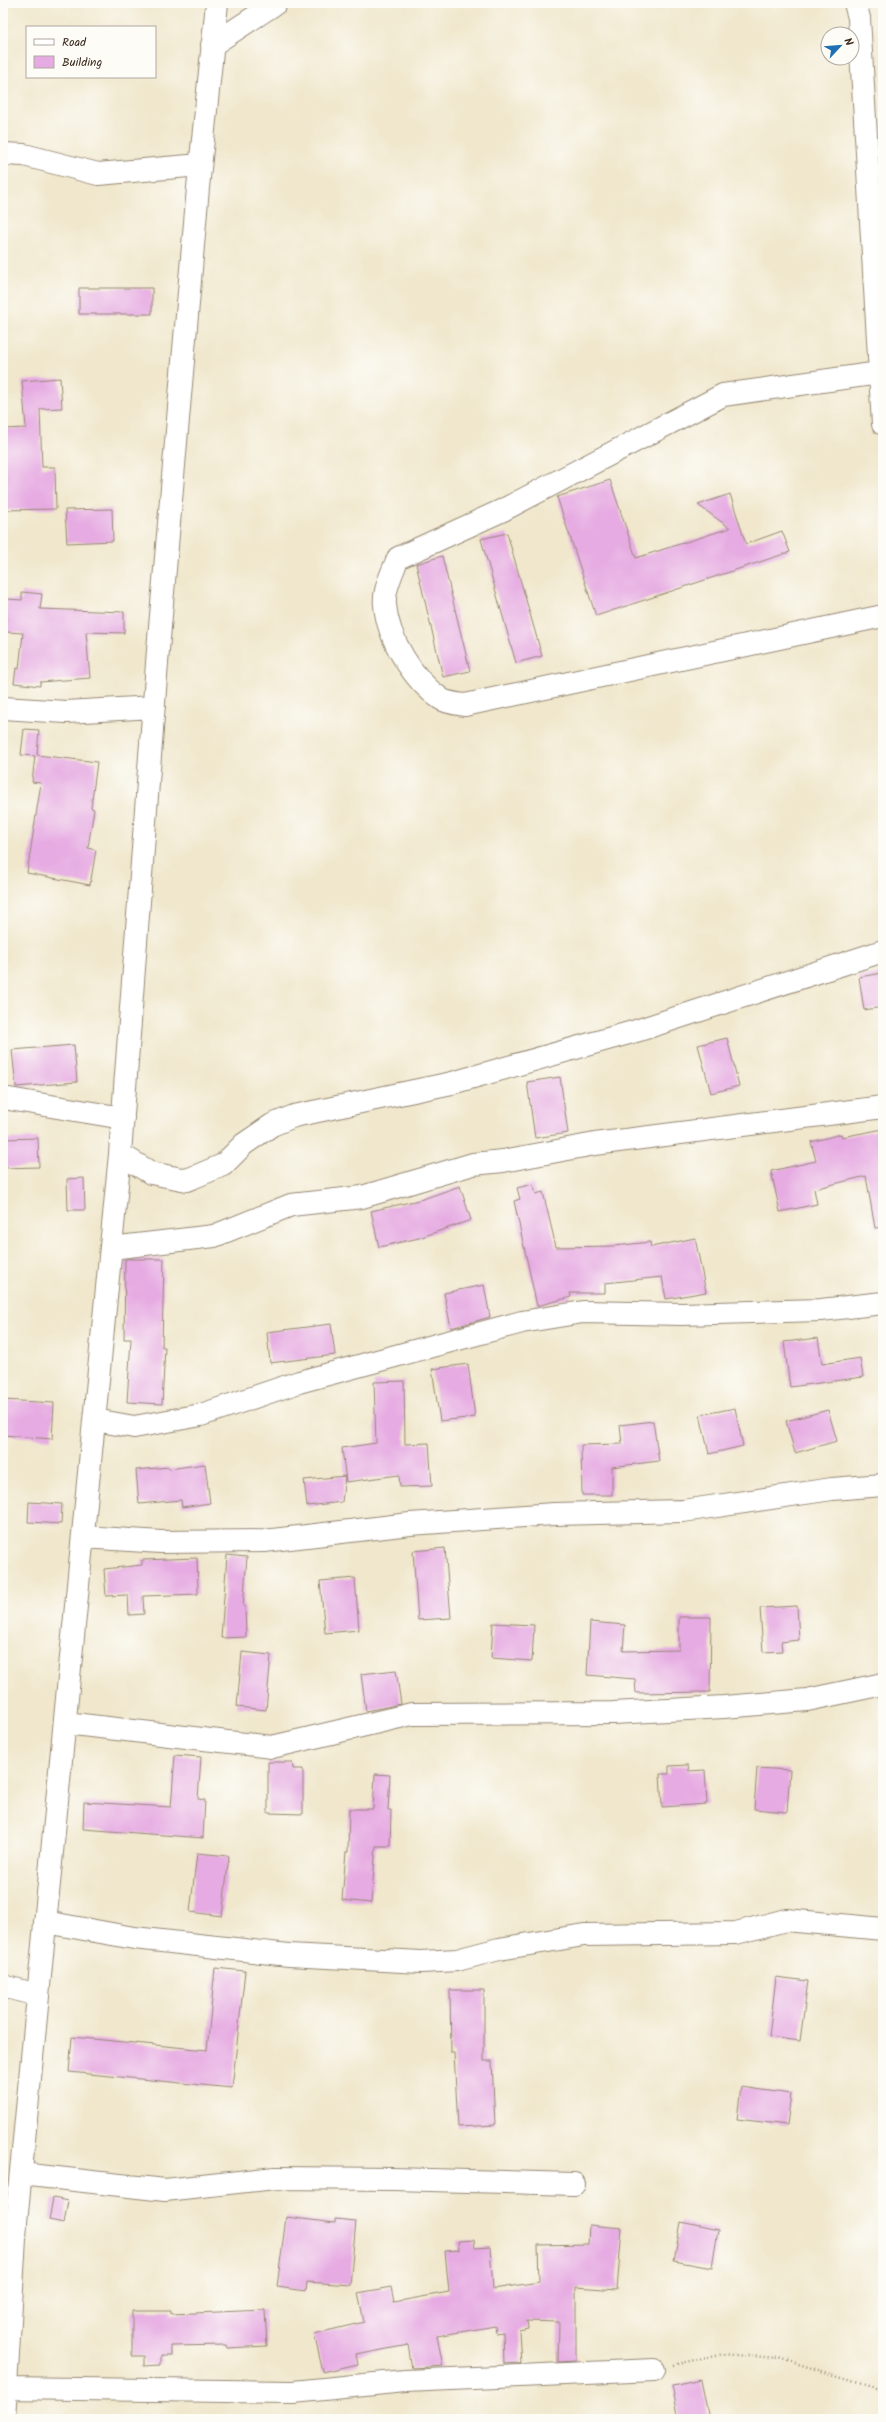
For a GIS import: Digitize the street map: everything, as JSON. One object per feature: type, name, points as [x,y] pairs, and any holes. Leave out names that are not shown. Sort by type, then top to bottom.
[{"type":"street","points":[[4,2419],[6,2388],[9,2220],[21,2174],[120,1154],[154,707],[200,165],[217,3]]},
{"type":"street","points":[[212,44],[276,3]]},
{"type":"street","points":[[856,3],[859,18],[878,373],[883,424]]},
{"type":"street","points":[[3,154],[24,155],[98,174],[200,165]]},
{"type":"street","points":[[878,373],[723,395],[503,510],[398,558],[384,603],[390,626],[403,657],[423,682],[442,700],[465,705],[883,616]]},
{"type":"street","points":[[3,708],[66,712],[154,707]]},
{"type":"street","points":[[120,1154],[151,1173],[187,1180],[223,1165],[244,1144],[272,1125],[294,1116],[452,1083],[636,1031],[883,951]]},
{"type":"street","points":[[3,1098],[122,1118]]},
{"type":"street","points":[[111,1248],[214,1236],[291,1205],[362,1197],[473,1164],[503,1161],[595,1144],[883,1107]]},
{"type":"street","points":[[94,1420],[134,1427],[201,1415],[299,1382],[413,1351],[522,1322],[583,1312],[697,1314],[821,1310],[883,1304]]},
{"type":"street","points":[[83,1537],[161,1542],[264,1541],[463,1520],[554,1514],[683,1511],[832,1489],[883,1485]]},
{"type":"street","points":[[65,1723],[272,1747],[412,1714],[613,1713],[724,1707],[807,1700],[883,1684]]},
{"type":"street","points":[[45,1922],[165,1942],[288,1955],[421,1962],[458,1960],[499,1949],[584,1935],[736,1933],[786,1920],[883,1929]]},
{"type":"street","points":[[3,1986],[38,1995]]},
{"type":"street","points":[[21,2174],[166,2190],[275,2178],[393,2179],[574,2184]]},
{"type":"street","points":[[6,2388],[293,2392],[405,2381],[654,2370]]},
{"type":"path","points":[[654,2370],[720,2354],[778,2358],[872,2386],[883,2392]]},
{"type":"building","points":[[79,288],[152,288],[152,314],[79,314]]},
{"type":"building","points":[[60,378],[62,408],[40,409],[42,467],[55,467],[56,509],[3,510],[3,429],[26,428],[22,381]]},
{"type":"building","points":[[610,480],[636,558],[730,528],[698,505],[730,494],[746,544],[782,531],[790,552],[596,616],[557,497]]},
{"type":"building","points":[[112,509],[113,541],[67,543],[65,510]]},
{"type":"building","points":[[507,533],[542,656],[516,663],[481,539]]},
{"type":"building","points":[[442,556],[470,671],[443,677],[416,564]]},
{"type":"building","points":[[22,592],[42,594],[40,609],[124,612],[124,633],[86,632],[90,678],[40,682],[40,686],[14,683],[16,668],[19,669],[23,633],[5,632],[7,599],[22,600]]},
{"type":"building","points":[[24,729],[39,730],[37,755],[97,762],[91,808],[94,809],[88,848],[96,850],[90,885],[27,873],[41,783],[32,782],[35,756],[21,755]]},
{"type":"building","points":[[883,973],[883,1007],[864,1010],[859,977]]},
{"type":"building","points":[[727,1038],[739,1086],[711,1093],[698,1045]]},
{"type":"building","points":[[74,1045],[77,1082],[16,1087],[12,1050]]},
{"type":"building","points":[[560,1077],[568,1133],[535,1138],[527,1082]]},
{"type":"building","points":[[883,1129],[883,1227],[875,1228],[866,1176],[814,1189],[817,1204],[780,1212],[771,1171],[816,1161],[811,1142],[841,1134],[842,1137]]},
{"type":"building","points":[[38,1138],[39,1167],[3,1168],[3,1139]]},
{"type":"building","points":[[84,1178],[85,1210],[68,1210],[67,1179]]},
{"type":"building","points":[[533,1184],[536,1194],[543,1192],[556,1247],[614,1246],[650,1242],[651,1247],[695,1238],[706,1292],[666,1299],[662,1277],[605,1283],[605,1293],[570,1293],[571,1297],[537,1306],[514,1201],[520,1199],[517,1188]]},
{"type":"building","points":[[460,1186],[471,1220],[419,1238],[379,1247],[371,1211],[423,1199]]},
{"type":"building","points":[[125,1259],[164,1259],[162,1347],[165,1347],[162,1404],[127,1402],[131,1339],[124,1339]]},
{"type":"building","points":[[484,1285],[490,1317],[451,1328],[444,1293]]},
{"type":"building","points":[[331,1324],[335,1355],[270,1363],[267,1332]]},
{"type":"building","points":[[818,1338],[822,1364],[860,1358],[863,1377],[790,1387],[784,1342]]},
{"type":"building","points":[[468,1364],[475,1417],[440,1421],[432,1369]]},
{"type":"building","points":[[404,1381],[405,1444],[429,1443],[432,1486],[400,1487],[399,1475],[346,1482],[342,1448],[376,1443],[374,1382]]},
{"type":"building","points":[[4,1400],[54,1403],[52,1439],[3,1435]]},
{"type":"building","points":[[735,1408],[743,1446],[709,1454],[700,1415]]},
{"type":"building","points":[[828,1410],[837,1441],[795,1453],[786,1421]]},
{"type":"building","points":[[653,1421],[659,1461],[612,1467],[612,1495],[582,1495],[581,1445],[622,1444],[620,1425]]},
{"type":"building","points":[[205,1464],[210,1503],[182,1507],[181,1500],[139,1504],[136,1470],[169,1467],[169,1469]]},
{"type":"building","points":[[345,1476],[342,1502],[307,1506],[304,1480]]},
{"type":"building","points":[[29,1502],[62,1504],[61,1524],[28,1522]]},
{"type":"building","points":[[445,1548],[451,1618],[418,1620],[413,1551]]},
{"type":"building","points":[[227,1555],[247,1557],[243,1606],[245,1606],[246,1637],[221,1638]]},
{"type":"building","points":[[197,1558],[198,1594],[143,1596],[144,1614],[129,1615],[128,1595],[106,1596],[104,1569],[142,1565],[142,1560]]},
{"type":"building","points":[[355,1578],[359,1630],[325,1633],[320,1581]]},
{"type":"building","points":[[797,1606],[799,1640],[781,1642],[782,1651],[763,1652],[760,1608]]},
{"type":"building","points":[[679,1617],[711,1617],[710,1692],[636,1693],[635,1679],[587,1675],[590,1622],[625,1625],[623,1651],[679,1650]]},
{"type":"building","points":[[493,1623],[534,1625],[532,1661],[491,1658]]},
{"type":"building","points":[[242,1652],[271,1655],[266,1710],[237,1707]]},
{"type":"building","points":[[396,1670],[401,1704],[366,1711],[361,1674]]},
{"type":"building","points":[[175,1755],[201,1757],[198,1799],[205,1800],[203,1838],[83,1829],[84,1802],[171,1807]]},
{"type":"building","points":[[268,1762],[292,1762],[293,1769],[303,1769],[303,1814],[268,1813]]},
{"type":"building","points":[[688,1765],[689,1771],[705,1770],[707,1804],[662,1807],[660,1774],[669,1774],[669,1766]]},
{"type":"building","points":[[757,1768],[790,1770],[787,1812],[754,1809]]},
{"type":"building","points":[[375,1774],[390,1775],[388,1810],[391,1810],[390,1846],[376,1846],[371,1903],[342,1900],[346,1852],[348,1852],[349,1809],[373,1809]]},
{"type":"building","points":[[197,1853],[229,1856],[222,1916],[190,1912]]},
{"type":"building","points":[[215,1968],[245,1971],[232,2088],[69,2072],[72,2037],[207,2050]]},
{"type":"building","points":[[776,1977],[808,1981],[800,2041],[769,2037]]},
{"type":"building","points":[[450,1990],[484,1990],[484,2061],[492,2061],[495,2125],[458,2127],[454,2053],[451,2053]]},
{"type":"building","points":[[741,2087],[791,2094],[787,2125],[737,2119]]},
{"type":"building","points":[[53,2198],[68,2201],[64,2223],[49,2220]]},
{"type":"building","points":[[286,2217],[335,2223],[335,2219],[356,2221],[350,2285],[307,2282],[306,2291],[277,2287]]},
{"type":"building","points":[[681,2222],[718,2230],[712,2268],[674,2261]]},
{"type":"building","points":[[589,2225],[622,2228],[617,2290],[576,2287],[576,2361],[558,2362],[559,2322],[527,2321],[528,2328],[519,2330],[521,2363],[504,2364],[503,2332],[496,2333],[495,2326],[437,2336],[443,2366],[412,2368],[408,2345],[356,2355],[358,2364],[323,2372],[314,2334],[364,2322],[358,2293],[391,2287],[394,2302],[449,2292],[445,2251],[459,2250],[458,2241],[474,2240],[475,2248],[490,2247],[493,2289],[539,2282],[538,2245],[588,2244]]},
{"type":"building","points":[[265,2310],[267,2346],[227,2348],[226,2345],[171,2346],[171,2355],[161,2355],[161,2365],[144,2366],[144,2356],[132,2356],[132,2311],[171,2311],[171,2314]]},
{"type":"building","points":[[701,2380],[709,2419],[679,2419],[672,2386]]}]
